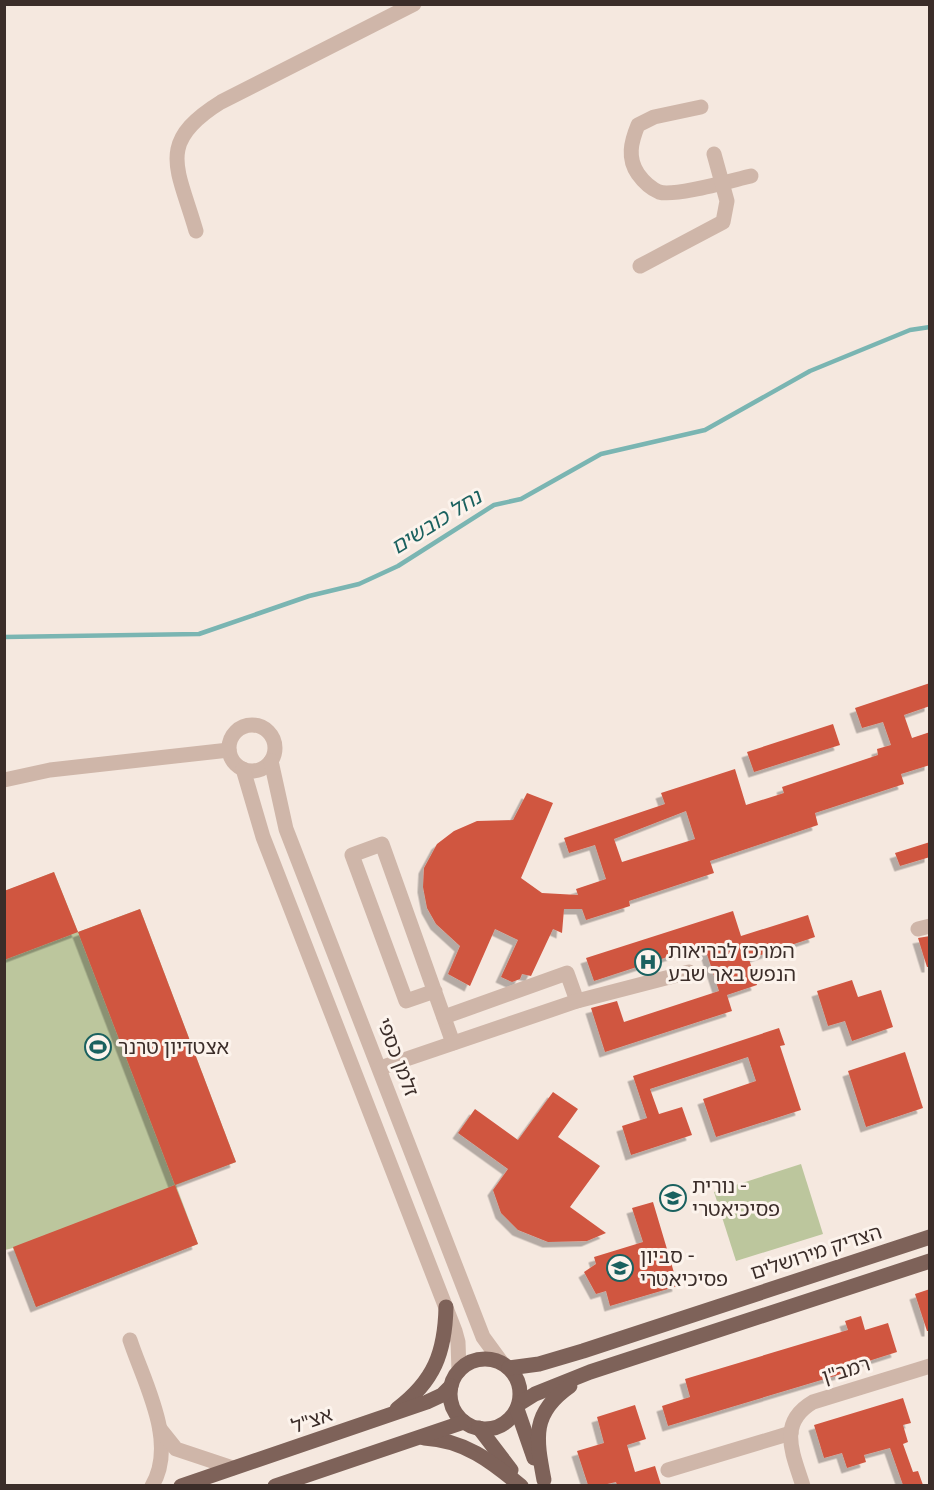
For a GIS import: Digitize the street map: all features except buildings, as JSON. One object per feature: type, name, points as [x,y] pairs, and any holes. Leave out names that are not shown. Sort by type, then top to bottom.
[{"type":"main road","name":"הצדיק מירושלים","points":[[506,1365],[539,1364],[583,1351],[928,1235]]},
{"type":"main road","points":[[545,1483],[518,1406],[519,1384],[506,1365],[484,1359],[474,1361],[459,1371],[451,1386],[452,1406],[464,1422],[479,1428],[497,1427],[512,1417],[518,1406],[535,1394],[590,1372],[930,1261]]},
{"type":"main road","points":[[387,1416],[424,1384],[436,1363],[445,1334],[446,1307]]},
{"type":"main road","points":[[545,1483],[537,1434],[545,1408],[555,1396],[590,1372]]},
{"type":"main road","name":"אצ\"ל","points":[[181,1485],[387,1416],[442,1395],[451,1386]]},
{"type":"main road","points":[[275,1485],[464,1422]]},
{"type":"main road","points":[[479,1428],[521,1485]]},
{"type":"main road","points":[[418,1437],[443,1439],[468,1447],[489,1459],[521,1485]]},
{"type":"street","points":[[196,231],[177,164],[177,147],[185,129],[197,117],[221,102],[414,4]]},
{"type":"street","points":[[701,107],[654,117],[638,125],[631,142],[631,164],[644,182],[660,192],[723,183],[752,176]]},
{"type":"street","points":[[640,266],[723,222],[728,201],[714,154]]},
{"type":"street","points":[[258,726],[270,734],[273,740],[275,747],[271,761],[258,770],[243,769],[233,761],[229,750],[231,738],[239,729],[258,726]]},
{"type":"street","points":[[4,780],[50,770],[229,750]]},
{"type":"street","name":"זלמן כספי","points":[[271,761],[286,829],[483,1337],[506,1365]]},
{"type":"street","points":[[243,769],[263,837],[446,1307],[458,1342],[459,1371]]},
{"type":"street","points":[[435,991],[406,1001],[352,855],[382,844],[435,991],[453,1043]]},
{"type":"street","points":[[380,1068],[577,1001],[689,972]]},
{"type":"street","points":[[444,1017],[567,973],[577,1001]]},
{"type":"street","points":[[130,1340],[160,1429],[162,1454],[157,1477],[152,1485]]},
{"type":"street","name":"רמב\"ן","points":[[791,1433],[794,1419],[813,1402],[930,1366]]},
{"type":"street","points":[[160,1429],[176,1449],[233,1468]]},
{"type":"street","points":[[668,1470],[791,1433],[791,1445],[803,1485]]},
{"type":"green space","name":"אצטדיון טרנר","points":[[54,872],[78,932],[140,909],[236,1162],[176,1185],[198,1244],[36,1307],[13,1248],[5,1250],[5,891]]},
{"type":"green space","points":[[801,1164],[823,1234],[736,1261],[714,1192]]},
{"type":"waterway","name":"נחל כובשים","points":[[4,637],[199,634],[309,596],[359,584],[398,566],[494,505],[521,499],[601,454],[705,430],[810,371],[910,330],[930,327]]},
{"type":"place","name":"המרכז לבריאות הנפש באר שבע","points":[[648,962]]},
{"type":"place","name":"אצטדיון טרנר","points":[[98,1047]]},
{"type":"place","name":"נורית - פסיכיאטרי","points":[[673,1198]]},
{"type":"place","name":"סביון - פסיכיאטרי","points":[[620,1268]]}]
